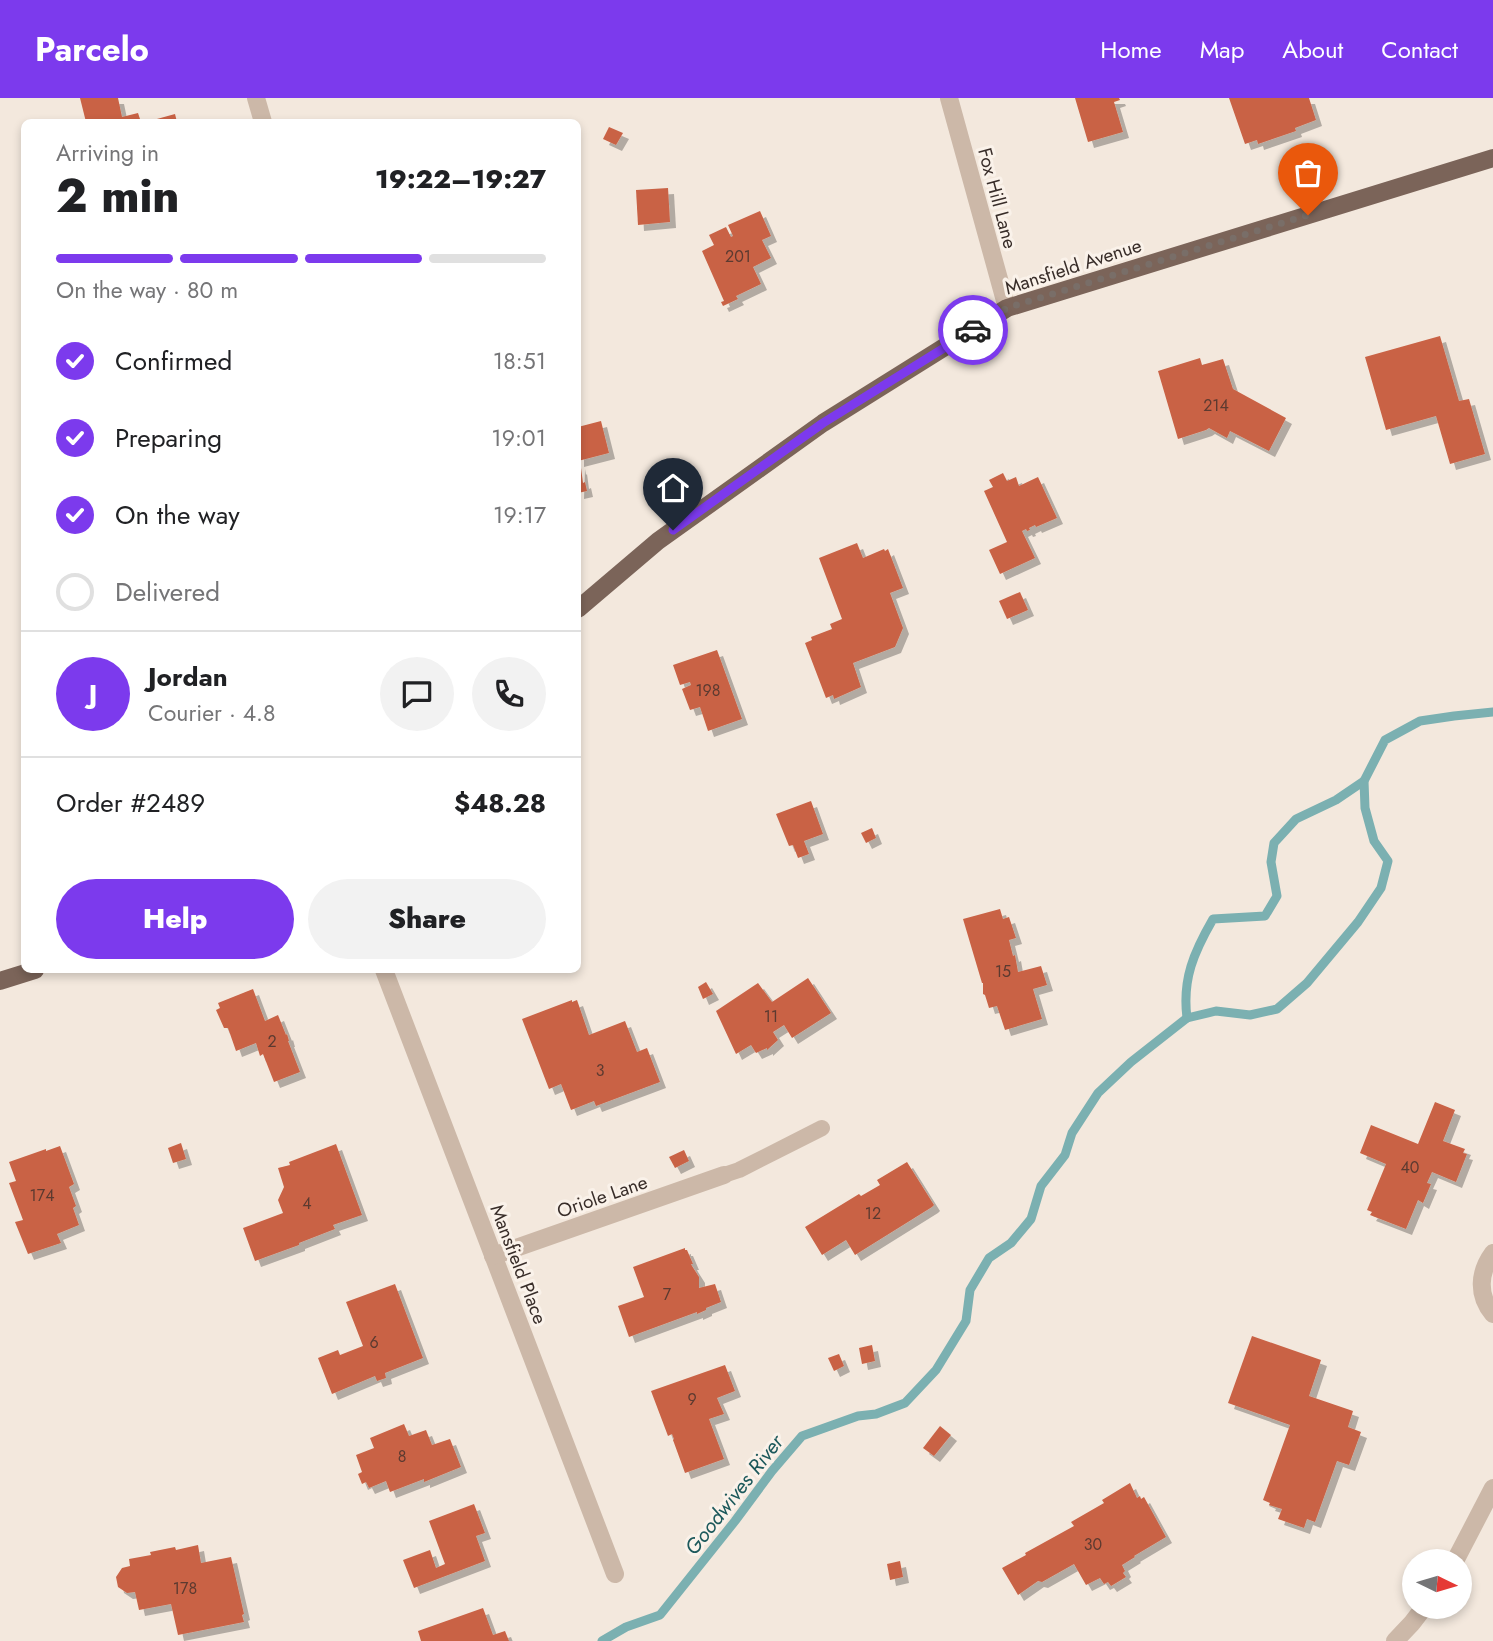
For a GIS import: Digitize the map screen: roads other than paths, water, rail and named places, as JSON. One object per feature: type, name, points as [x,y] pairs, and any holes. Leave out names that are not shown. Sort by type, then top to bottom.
[{"type":"main road","name":"Mansfield Avenue","points":[[581,606],[657,541],[823,423],[1007,308],[1493,158]]},
{"type":"main road","points":[[0,981],[25,973]]},
{"type":"street","points":[[256,98],[262,119]]},
{"type":"street","name":"Fox Hill Lane","points":[[949,98],[1007,308]]},
{"type":"street","name":"Mansfield Place","points":[[385,973],[615,1574]]},
{"type":"street","name":"Oriole Lane","points":[[493,1256],[724,1175]]},
{"type":"street","points":[[1493,1253],[1486,1263],[1482,1278],[1482,1294],[1493,1314]]},
{"type":"street","points":[[1461,1549],[1493,1488]]},
{"type":"street","points":[[1395,1641],[1415,1619]]},
{"type":"lane","points":[[724,1175],[822,1128]]},
{"type":"waterway","name":"Goodwives River","points":[[602,1641],[626,1627],[660,1615],[802,1436],[905,1403],[936,1370],[966,1321],[970,1290],[989,1258],[1011,1243],[1031,1219],[1041,1186],[1065,1155],[1072,1133],[1098,1093],[1131,1062],[1187,1018],[1216,1011],[1250,1015],[1277,1009],[1307,983],[1358,922],[1381,888],[1388,861],[1374,841],[1365,808],[1364,781],[1385,740],[1420,721],[1493,712]]},
{"type":"waterway","points":[[1187,1018],[1186,991],[1191,966],[1213,919],[1265,916],[1277,896],[1271,862],[1274,843],[1296,819],[1336,800],[1364,781]]}]
